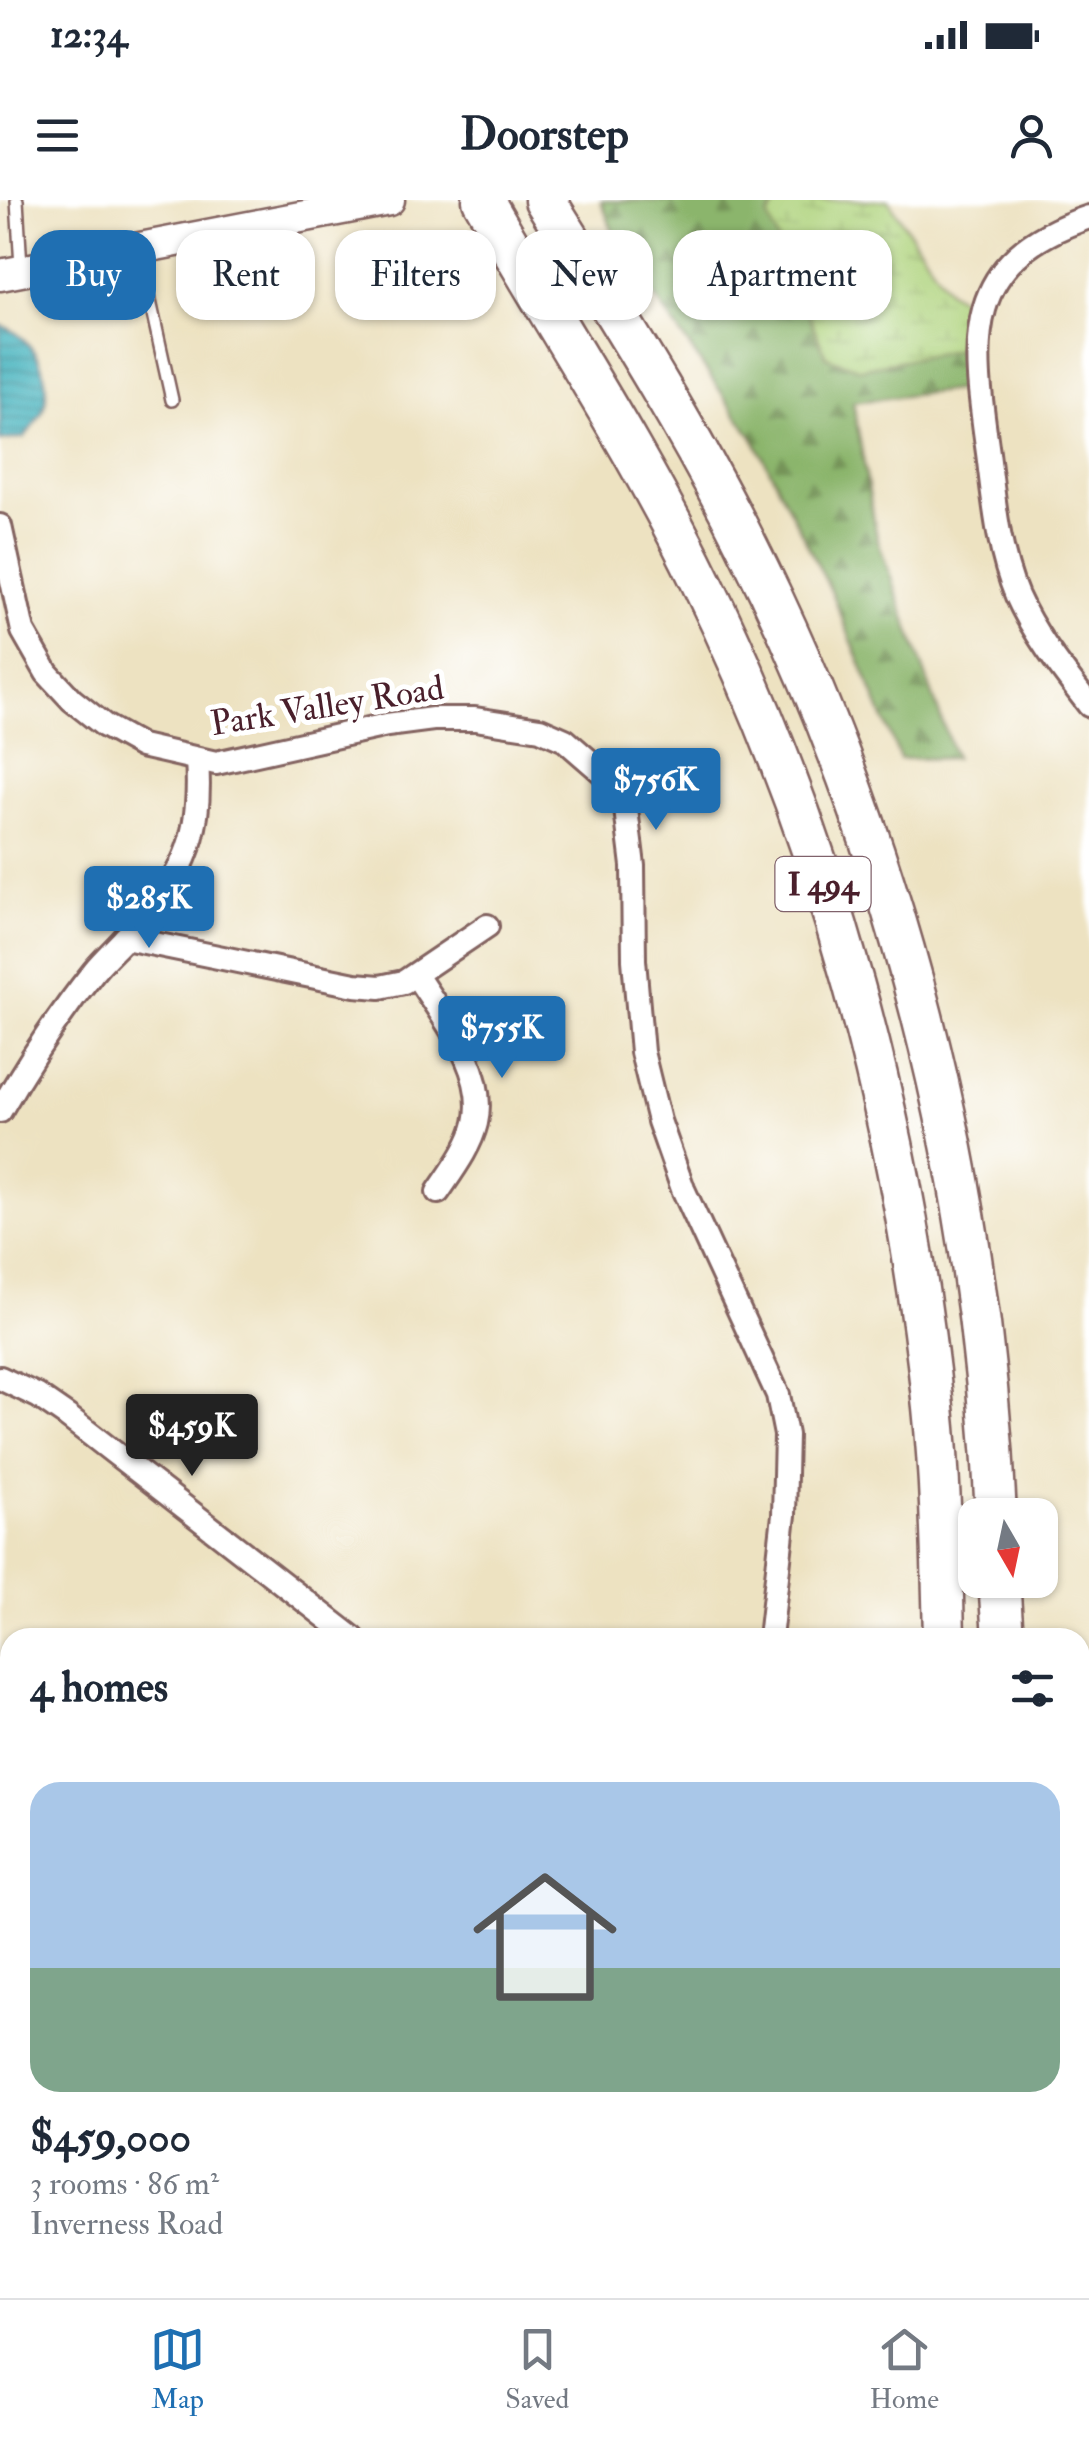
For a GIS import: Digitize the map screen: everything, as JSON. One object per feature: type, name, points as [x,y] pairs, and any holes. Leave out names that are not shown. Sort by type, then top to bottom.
[{"type":"highway","name":"I 494","points":[[484,200],[641,464],[702,583],[791,793],[846,955],[887,1121],[925,1344],[940,1496],[944,1628]]},
{"type":"highway","name":"I 494","points":[[545,200],[678,418],[745,542],[808,679],[872,847],[900,938],[952,1153],[982,1350],[995,1498]]},
{"type":"highway","points":[[1000,1598],[1002,1628]]},
{"type":"street","points":[[156,244],[387,200]]},
{"type":"street","points":[[1089,217],[1045,235],[1010,262],[982,312],[976,369],[996,514],[1017,596],[1036,633],[1089,705]]},
{"type":"street","name":"Park Valley Road","points":[[0,526],[23,631],[47,673],[104,726],[140,746],[198,760],[235,761],[388,725],[475,719],[540,729],[565,740],[618,786],[625,801],[633,866],[634,960],[642,1052],[659,1121],[690,1204],[778,1395],[786,1435],[784,1515],[771,1628]]},
{"type":"street","points":[[0,1110],[28,1062],[97,967],[170,888],[195,829],[200,796],[198,760]]},
{"type":"street","points":[[125,938],[380,987],[404,982],[487,926]]},
{"type":"street","points":[[416,975],[466,1060],[477,1092],[476,1125],[438,1192]]},
{"type":"street","points":[[0,1378],[38,1396],[67,1416],[340,1628]]},
{"type":"lane","points":[[10,273],[17,200]]},
{"type":"lane","points":[[154,320],[172,400]]},
{"type":"green space","points":[[778,200],[768,217],[776,230],[673,230],[673,320],[830,320],[860,369],[958,349],[965,389],[853,402],[877,538],[955,758],[900,759],[832,593],[755,441],[653,294],[653,230],[612,230],[601,201]]},
{"type":"green space","points":[[778,200],[888,200],[948,290],[967,303],[958,349],[860,369],[826,357],[811,320],[892,320],[892,230],[773,230],[768,217]]},
{"type":"water","points":[[0,325],[12,330],[31,348],[43,371],[46,397],[42,413],[25,437],[0,441]]}]
